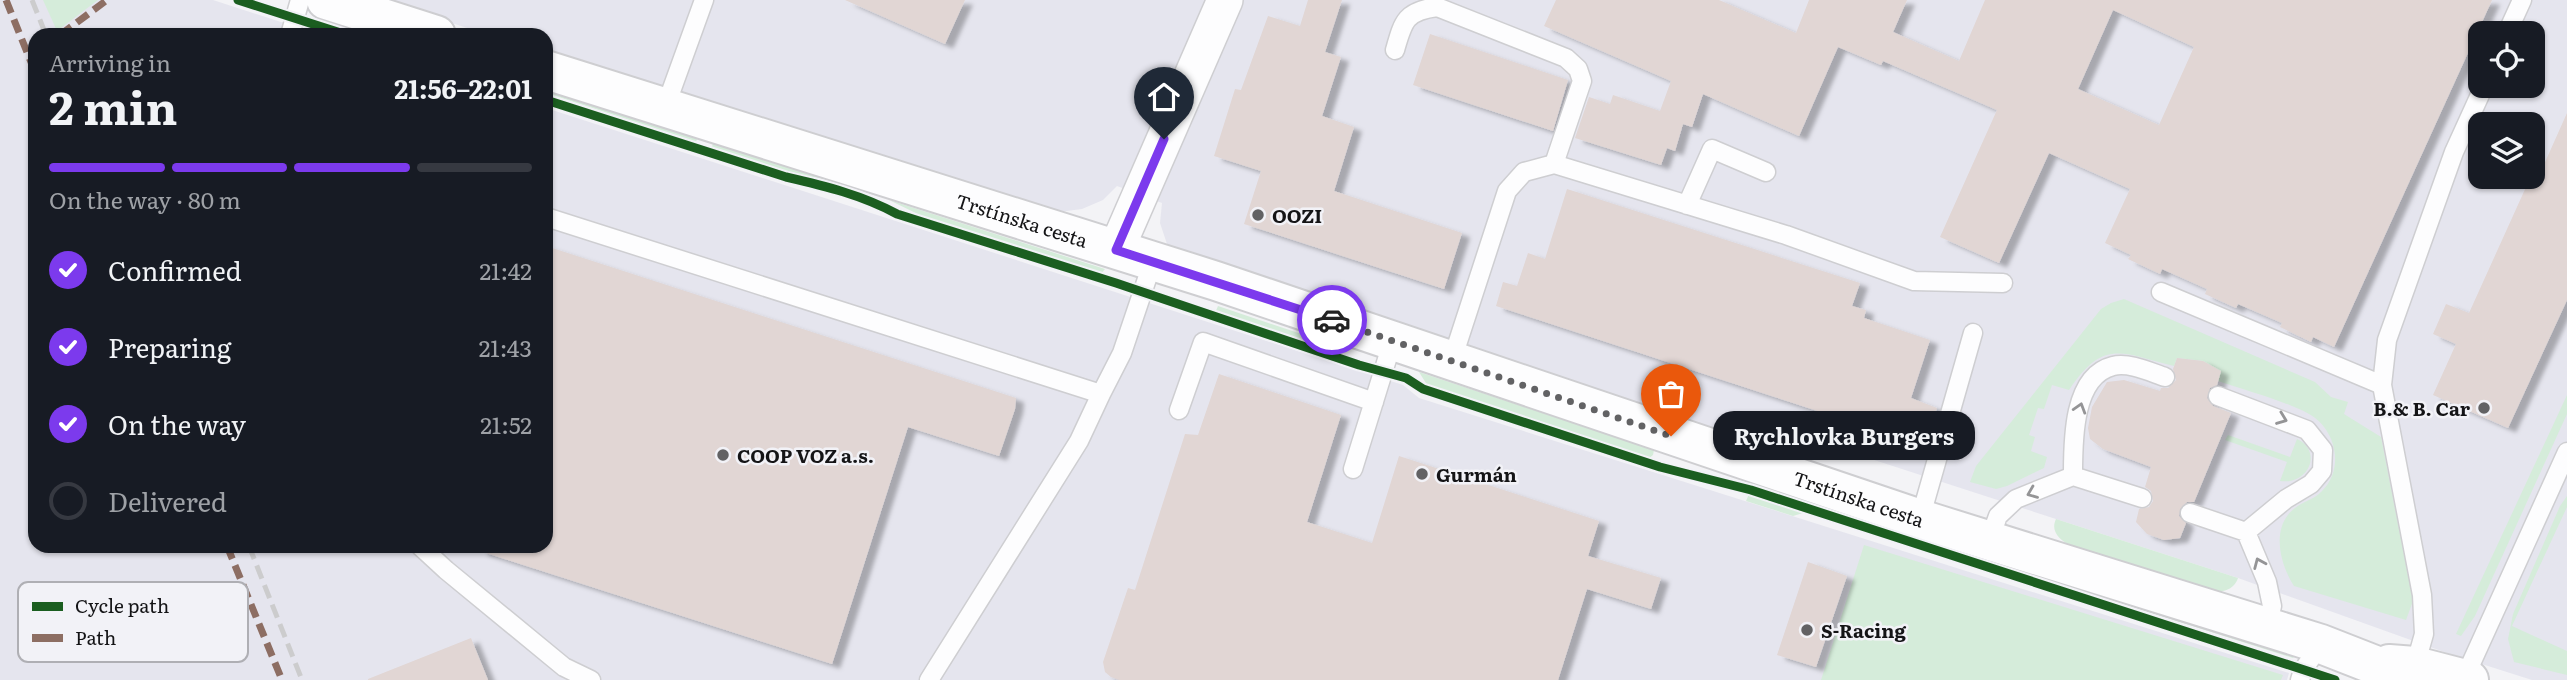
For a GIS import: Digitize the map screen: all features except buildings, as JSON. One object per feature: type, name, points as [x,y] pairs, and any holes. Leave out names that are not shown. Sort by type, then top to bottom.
[{"type":"main road","points":[[340,2],[416,28]]},
{"type":"main road","name":"Trstínska cesta","points":[[553,72],[1153,261],[1920,519],[2321,644],[2373,663],[2414,673],[2467,679]]},
{"type":"street","points":[[1116,250],[1225,0]]},
{"type":"lane","points":[[292,28],[300,0]]},
{"type":"lane","points":[[665,108],[704,0]]},
{"type":"lane","points":[[2512,21],[2522,0]]},
{"type":"lane","points":[[1395,50],[1403,24],[1419,10],[1437,7],[1566,58],[1578,69],[1582,81],[1555,163]]},
{"type":"lane","points":[[2414,673],[2424,634],[2422,595],[2382,385],[2387,340],[2454,152],[2479,98]]},
{"type":"lane","points":[[1687,205],[1712,149],[1766,172]]},
{"type":"lane","points":[[1452,360],[1507,191],[1524,172],[1555,163],[1786,235],[1914,281],[2003,283]]},
{"type":"lane","points":[[553,219],[1101,394]]},
{"type":"lane","points":[[929,680],[1079,441],[1122,353],[1153,261]]},
{"type":"lane","points":[[2161,292],[2382,385]]},
{"type":"lane","points":[[1920,519],[1973,333]]},
{"type":"lane","points":[[1353,469],[1393,340]]},
{"type":"lane","points":[[1179,410],[1203,342],[1374,402]]},
{"type":"lane","points":[[2073,476],[2073,430],[2085,392],[2095,373],[2115,365],[2140,368],[2165,377]]},
{"type":"lane","points":[[2218,396],[2307,430],[2323,450],[2322,471],[2311,484],[2286,499],[2246,532]]},
{"type":"lane","points":[[2467,679],[2566,460]]},
{"type":"lane","points":[[1989,541],[1998,516],[2016,499],[2073,476],[2142,498]]},
{"type":"lane","points":[[2190,513],[2246,532],[2267,582],[2272,606],[2267,628]]},
{"type":"lane","points":[[428,553],[564,667],[591,680]]},
{"type":"lane","points":[[2300,680],[2310,658],[2321,644]]},
{"type":"shaded area","points":[[0,0],[213,0],[299,28],[28,28],[28,553],[553,553],[553,110],[1403,385],[1419,398],[2289,673],[2287,680],[0,680]]},
{"type":"shaded area","points":[[380,0],[2567,0],[2567,680],[2532,680],[2447,653],[2238,578],[1865,457],[1754,445],[1180,258],[1167,244],[1160,223],[1162,203],[1117,186],[1103,200],[1082,209],[1059,212],[553,55],[553,28],[467,28]]},
{"type":"green space","points":[[43,0],[98,0],[61,28],[56,28]]},
{"type":"green space","points":[[553,91],[697,139],[696,142],[553,95]]},
{"type":"green space","points":[[713,143],[824,179],[780,171],[712,147]]},
{"type":"green space","points":[[889,200],[1105,269],[1100,275],[928,219]]},
{"type":"green space","points":[[2124,299],[2315,382],[2331,397],[2348,402],[2344,414],[2381,437],[2413,601],[2406,620],[2294,586],[2282,557],[2282,525],[2295,508],[2319,494],[2329,482],[2335,460],[2331,439],[2326,429],[2309,414],[2218,381],[2220,371],[2203,361],[2177,358],[2174,366],[2127,354],[2104,356],[2093,362],[2069,390],[2052,385],[2044,409],[2038,408],[2029,435],[2035,437],[2031,451],[2047,457],[2044,468],[1996,489],[1970,482],[1976,466],[2101,309]]},
{"type":"green space","points":[[1218,306],[1349,350],[1340,354],[1331,352],[1215,313]]},
{"type":"green space","points":[[1419,372],[1654,450],[1653,455],[1648,459],[1429,388]]},
{"type":"green space","points":[[2567,395],[2567,414],[2475,616],[2461,636],[2456,634]]},
{"type":"green space","points":[[2228,435],[2290,457],[2297,439],[2305,444],[2309,451],[2309,466],[2299,478],[2280,481],[2287,462],[2225,440]]},
{"type":"green space","points":[[1749,494],[1799,509],[1803,513],[1793,516],[1746,501]]},
{"type":"green space","points":[[2567,496],[2567,507],[2512,626],[2567,651],[2567,675],[2514,662],[2508,639],[2513,614],[2560,506]]},
{"type":"green space","points":[[1866,517],[2296,654],[2293,658],[1864,521]]},
{"type":"green space","points":[[2056,519],[2238,578],[2228,590],[2212,592],[2070,546],[2055,531]]},
{"type":"green space","points":[[1864,545],[2283,675],[2281,680],[1821,680]]},
{"type":"railway","points":[[32,0],[43,28]]},
{"type":"railway","points":[[252,553],[302,680]]},
{"type":"marked path","points":[[6,0],[28,55]]},
{"type":"marked path","points":[[69,28],[107,0]]},
{"type":"marked path","points":[[230,553],[242,582]]},
{"type":"marked path","points":[[248,597],[282,680]]},
{"type":"cycle path","points":[[238,0],[325,28]]},
{"type":"cycle path","points":[[553,102],[786,177],[843,192],[897,214],[1406,378],[1423,389],[1660,467],[1751,490],[2335,680]]},
{"type":"way so far","points":[[1332,320],[1671,436]]},
{"type":"place","name":"OOZI","points":[[1258,215]]},
{"type":"place","name":"B.& B. Car","points":[[2484,408]]},
{"type":"place","name":"Rychlovka Burgers","points":[[1671,436]]},
{"type":"place","name":"COOP VOZ a.s.","points":[[723,455]]},
{"type":"place","name":"Gurmán","points":[[1422,474]]},
{"type":"place","name":"S-Racing","points":[[1807,630]]},
{"type":"route","points":[[1164,139],[1116,250],[1332,320]]}]
